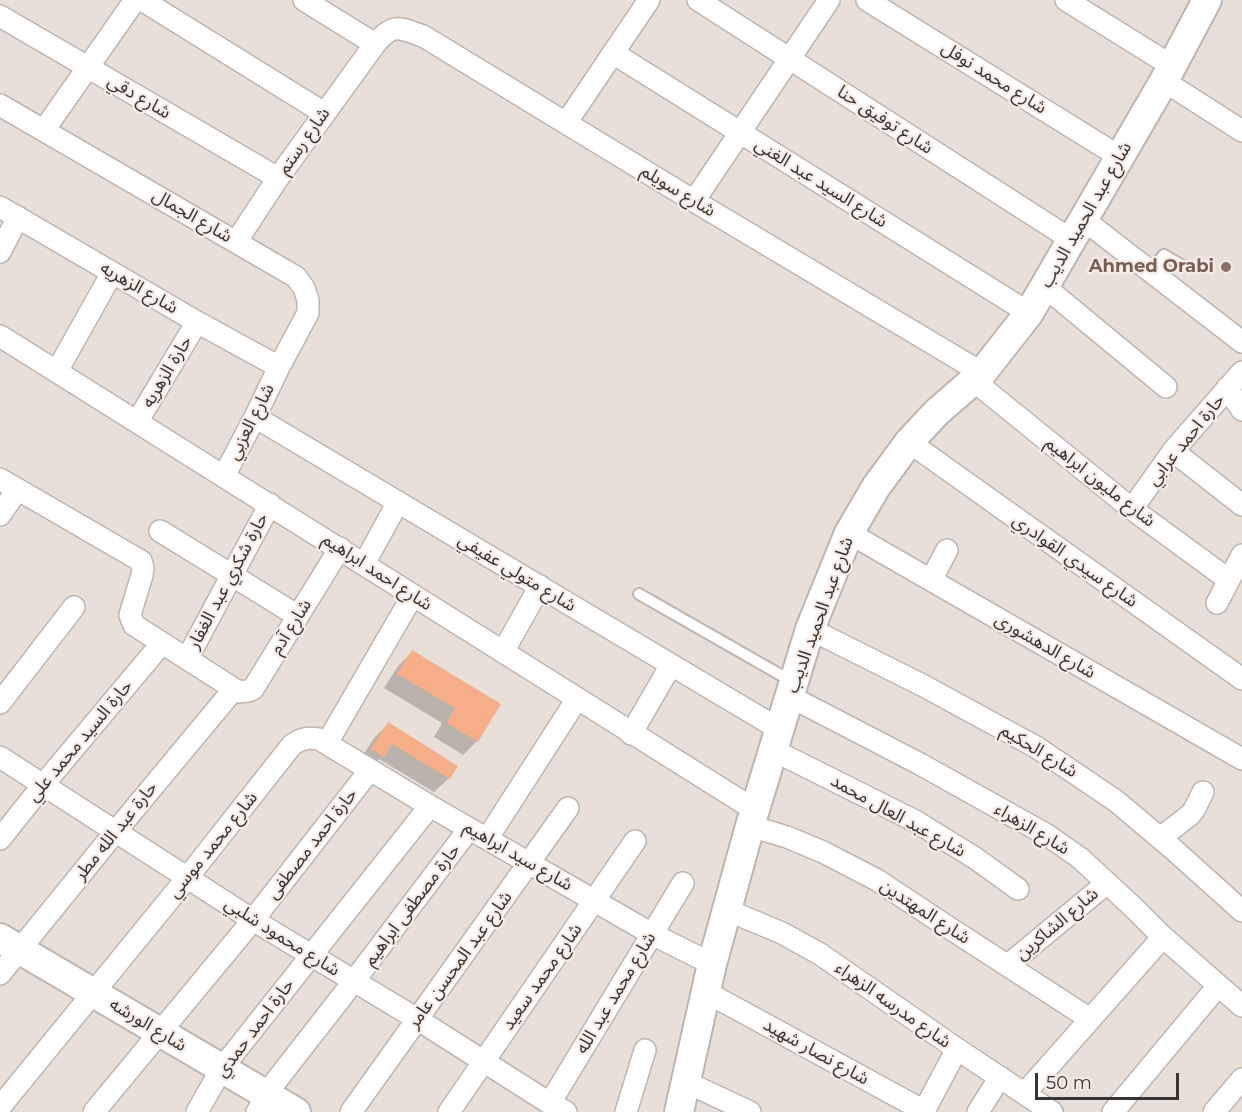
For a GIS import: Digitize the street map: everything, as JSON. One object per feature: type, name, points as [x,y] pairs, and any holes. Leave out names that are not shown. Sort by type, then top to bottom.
[{"type":"street","points":[[44,130],[135,0]]},
{"type":"street","points":[[142,0],[324,113]]},
{"type":"street","points":[[304,0],[375,44]]},
{"type":"street","points":[[566,123],[649,0]]},
{"type":"street","name":"شارع توفيق حنا","points":[[698,0],[790,59],[1152,273],[1242,342]]},
{"type":"street","points":[[694,201],[829,0]]},
{"type":"street","name":"شارع محمد نوفل","points":[[867,0],[1120,157]]},
{"type":"street","points":[[1066,0],[1090,7],[1168,73],[1242,131]]},
{"type":"street","name":"شارع عبد الحميد الديب","points":[[679,1112],[712,964],[752,818],[810,629],[849,533],[876,487],[909,442],[937,412],[978,377],[1029,313],[1168,73],[1207,0]]},
{"type":"street","name":"شارع دقي","points":[[0,16],[278,178]]},
{"type":"street","name":"شارع سويلم","points":[[375,44],[385,33],[398,28],[423,36],[978,377]]},
{"type":"street","name":"شارع رستم","points":[[236,242],[278,178],[375,44]]},
{"type":"street","name":"شارع السيد عبد الغني","points":[[613,53],[1029,313]]},
{"type":"street","name":"شارع الجمال","points":[[0,105],[296,278],[304,288],[309,313],[279,368]]},
{"type":"street","points":[[0,252],[9,212]]},
{"type":"street","name":"شارع الزهريه","points":[[9,212],[279,368]]},
{"type":"street","points":[[57,371],[112,273]]},
{"type":"street","points":[[1044,287],[1166,387]]},
{"type":"street","name":"حارة الزهريه","points":[[137,422],[197,322]]},
{"type":"street","name":"شارع احمد ابراهيم","points":[[0,336],[632,734],[752,818]]},
{"type":"street","name":"شارع العزبي","points":[[224,476],[279,368]]},
{"type":"street","name":"حارة احمد عرابي","points":[[1132,508],[1173,451],[1242,372]]},
{"type":"street","name":"شارع مليون ابراهيم","points":[[978,377],[1132,508],[1228,580]]},
{"type":"street","points":[[1227,388],[1242,410]]},
{"type":"street","name":"شارع متولي عفيفي","points":[[255,417],[670,664],[776,739]]},
{"type":"street","name":"شارع سيدي القوادري","points":[[909,442],[1242,680]]},
{"type":"street","points":[[1173,451],[1242,505]]},
{"type":"street","points":[[0,515],[9,485],[141,561],[142,575],[129,615],[134,625],[234,689]]},
{"type":"street","points":[[364,564],[398,502]]},
{"type":"street","name":"حارة شكري عبد الغفار","points":[[187,659],[270,504]]},
{"type":"street","points":[[160,531],[298,616]]},
{"type":"street","name":"شارع الدهشورى","points":[[849,533],[1242,759]]},
{"type":"street","name":"شارع آدم","points":[[234,689],[243,692],[253,689],[340,548]]},
{"type":"street","points":[[931,580],[947,550]]},
{"type":"street","points":[[1217,603],[1242,555]]},
{"type":"street","points":[[503,652],[540,586]]},
{"type":"street","points":[[327,743],[413,596]]},
{"type":"street","points":[[0,703],[74,607]]},
{"type":"street","name":"شارع الحكيم","points":[[810,629],[924,686],[1036,747],[1116,801],[1242,910]]},
{"type":"street","name":"حارة السيد محمد علي","points":[[0,839],[162,643]]},
{"type":"street","points":[[632,734],[670,664]]},
{"type":"street","name":"حارة عبد الله مطر","points":[[0,974],[10,944],[116,831],[234,689]]},
{"type":"street","name":"شارع الزهراء","points":[[792,689],[1047,835],[1080,858],[1163,937],[1233,993]]},
{"type":"street","name":"حارة مصطفى ابراهيم","points":[[262,1103],[354,981],[478,834],[577,699]]},
{"type":"street","name":"شارع محمد موسي","points":[[0,1107],[292,746],[309,737],[327,743]]},
{"type":"street","name":"شارع عبد العال محمد","points":[[776,739],[975,858],[1018,889]]},
{"type":"street","name":"شارع سيد ابراهيم","points":[[327,743],[430,806],[652,934],[712,964]]},
{"type":"street","name":"شارع محمود شلبي","points":[[0,757],[253,920],[484,1061],[550,1107]]},
{"type":"street","name":"حارة احمد مصطفى","points":[[94,1112],[253,920],[370,770]]},
{"type":"street","points":[[1160,838],[1190,815],[1203,792]]},
{"type":"street","name":"حارة احمد حمدي","points":[[197,1112],[222,1068],[430,806]]},
{"type":"street","name":"شارع عبد المحسن عامر","points":[[351,1112],[568,808]]},
{"type":"street","name":"شارع المهتدين","points":[[752,818],[787,837],[851,865],[877,880],[1090,1019]]},
{"type":"street","name":"شارع محمد سعيد","points":[[449,1112],[635,841]]},
{"type":"street","name":"شارع محمد عبد الله","points":[[550,1107],[683,883]]},
{"type":"street","name":"شارع الشاكرين","points":[[1008,965],[1107,883]]},
{"type":"street","name":"شارع مدرسه الزهراء","points":[[727,910],[782,933],[820,954],[1052,1112]]},
{"type":"street","points":[[1025,1093],[1163,937]]},
{"type":"street","name":"شارع الورشه","points":[[10,944],[222,1068],[262,1103],[296,1112]]},
{"type":"street","name":"شارع نصار شهيد","points":[[706,992],[922,1111]]},
{"type":"street","points":[[1113,1112],[1233,993]]},
{"type":"street","points":[[922,1111],[957,1049]]},
{"type":"street","points":[[626,1112],[645,1050]]},
{"type":"street","points":[[978,1112],[1000,1077]]},
{"type":"street","points":[[1214,1112],[1242,1079]]},
{"type":"street","points":[[686,1082],[750,1112]]},
{"type":"lane","points":[[1152,273],[1164,255],[1183,266]]},
{"type":"lane","points":[[639,594],[792,689]]},
{"type":"building","points":[[412,650],[501,704],[478,742],[447,723],[455,708],[397,674]]},
{"type":"building","points":[[388,722],[458,766],[450,779],[392,744],[384,757],[371,749]]},
{"type":"place","name":"Ahmed Orabi","points":[[1226,267]]}]
